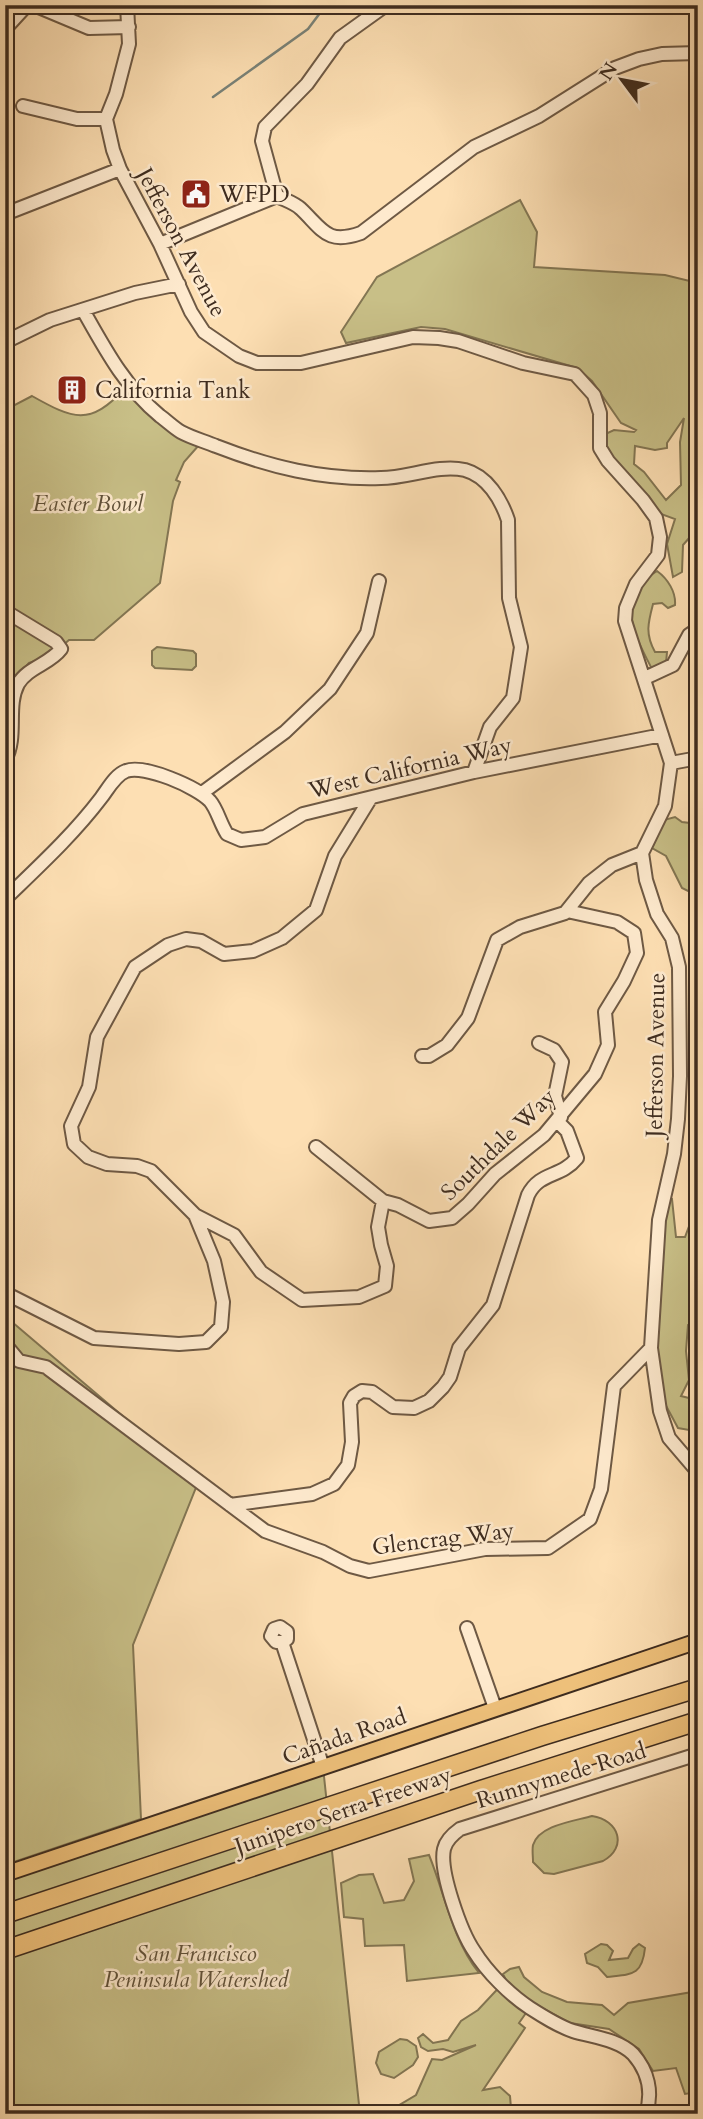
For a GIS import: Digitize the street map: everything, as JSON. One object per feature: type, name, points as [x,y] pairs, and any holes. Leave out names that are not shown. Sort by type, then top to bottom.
[{"type":"highway","name":"Junipero Serra Freeway","points":[[5,1914],[542,1736],[698,1688]]},
{"type":"highway","name":"Junipero Serra Freeway","points":[[5,1950],[504,1782],[698,1721]]},
{"type":"main road","name":"Cañada Road","points":[[5,1874],[698,1641]]},
{"type":"street","points":[[5,29],[27,5]]},
{"type":"street","points":[[34,5],[89,27],[129,27]]},
{"type":"street","points":[[23,106],[77,119],[106,119],[125,67],[129,44],[127,5]]},
{"type":"street","points":[[386,5],[340,38],[307,84],[265,127],[262,141],[277,196],[299,207],[323,233],[337,238],[361,233],[474,147],[539,116],[615,68],[662,54],[698,53]]},
{"type":"street","name":"Jefferson Avenue","points":[[106,119],[120,169],[160,244],[191,312],[204,332],[221,346],[257,363],[301,363],[413,337],[439,338],[458,341],[523,363],[575,374],[594,395],[600,413],[600,448],[656,518],[660,537],[658,555],[636,584],[626,608],[625,621],[671,763],[665,806],[642,853],[649,891],[657,914],[672,938],[679,967],[678,1119],[674,1154],[659,1220],[651,1348],[660,1411],[669,1438],[698,1472]]},
{"type":"street","points":[[5,214],[120,169]]},
{"type":"street","points":[[160,244],[277,196]]},
{"type":"street","points":[[5,342],[50,320],[135,293],[179,284]]},
{"type":"street","points":[[83,310],[117,370],[147,405],[179,432],[251,459],[320,477],[383,478],[446,469],[464,470],[489,485],[505,510],[508,520],[509,598],[521,647],[513,698],[490,727],[474,772]]},
{"type":"street","points":[[5,899],[51,854],[117,777],[127,771],[150,773],[190,786],[202,793],[285,732],[330,689],[367,633],[379,581]]},
{"type":"street","points":[[5,611],[56,642],[61,649],[20,681],[14,696],[10,750],[5,760]]},
{"type":"street","points":[[645,678],[673,665],[689,635],[698,629]]},
{"type":"street","name":"West California Way","points":[[202,793],[213,804],[227,834],[249,840],[265,837],[303,814],[474,772],[662,735]]},
{"type":"street","points":[[671,763],[698,758]]},
{"type":"street","points":[[370,799],[335,856],[316,910],[282,938],[253,951],[224,954],[201,941],[186,939],[168,945],[135,967],[97,1037],[89,1087],[71,1126],[74,1144],[88,1157],[107,1164],[137,1166],[151,1171],[195,1215],[234,1236],[261,1272],[302,1300],[359,1297],[385,1286],[387,1266],[378,1227],[383,1201]]},
{"type":"street","points":[[422,1056],[429,1056],[447,1045],[468,1018],[497,940],[520,928],[567,911],[589,883],[612,865],[642,853]]},
{"type":"street","name":"Southdale Way","points":[[316,1147],[383,1201],[398,1205],[429,1221],[452,1218],[468,1205],[495,1174],[544,1135],[595,1074],[608,1045],[605,1012],[637,953],[634,933],[617,922],[567,911]]},
{"type":"street","points":[[230,1505],[312,1494],[334,1484],[348,1465],[352,1442],[351,1403],[354,1396],[362,1391],[372,1392],[393,1407],[414,1408],[429,1401],[450,1377],[458,1349],[493,1305],[534,1182],[570,1167],[578,1158],[568,1131],[559,1119],[555,1096],[562,1062],[554,1050],[539,1043]]},
{"type":"street","points":[[5,1293],[94,1338],[179,1345],[206,1342],[221,1327],[223,1301],[214,1261],[195,1215]]},
{"type":"street","name":"Glencrag Way","points":[[5,1344],[19,1361],[46,1367],[265,1531],[323,1552],[350,1566],[369,1571],[485,1549],[548,1548],[590,1519],[601,1489],[614,1386],[651,1348]]},
{"type":"street","points":[[467,1628],[495,1708]]},
{"type":"street","points":[[282,1642],[323,1767]]},
{"type":"street","name":"Runnymede Road","points":[[646,2114],[650,2089],[647,2076],[631,2052],[620,2045],[571,2030],[537,2012],[496,1978],[474,1952],[458,1919],[443,1861],[444,1847],[449,1838],[460,1829],[698,1754]]},
{"type":"green space","points":[[520,200],[537,232],[534,267],[665,275],[698,283],[698,528],[683,545],[682,572],[673,577],[667,544],[675,519],[661,514],[630,476],[607,454],[601,436],[614,430],[636,430],[621,423],[592,381],[577,368],[445,329],[421,327],[346,343],[341,332],[377,277]],"holes":[[[684,418],[680,442],[681,485],[666,500],[644,472],[634,464],[635,446],[655,450],[667,448],[667,443]]]},
{"type":"green space","name":"Easter Bowl","points":[[125,388],[158,421],[199,445],[184,462],[176,480],[180,482],[173,501],[160,583],[94,640],[69,640],[49,657],[29,663],[13,681],[5,682],[5,410],[32,396],[70,414],[91,414],[113,400]]},
{"type":"green space","points":[[657,571],[670,586],[675,605],[668,608],[662,603],[653,604],[649,623],[650,640],[655,652],[667,652],[666,663],[652,669],[634,630],[632,605],[644,582]]},
{"type":"green space","points":[[157,647],[193,651],[196,654],[196,666],[192,670],[155,668],[152,665],[152,651]]},
{"type":"green space","points":[[675,817],[682,822],[698,824],[698,896],[682,888],[666,856],[652,848],[664,820]]},
{"type":"green space","points":[[672,1199],[676,1237],[685,1237],[694,1213],[698,1218],[698,1324],[688,1325],[686,1351],[689,1380],[681,1396],[697,1400],[697,1416],[689,1430],[678,1428],[664,1402],[656,1347],[658,1204]]},
{"type":"green space","points":[[5,1316],[192,1475],[201,1475],[133,1645],[141,1819],[5,1865]]},
{"type":"green space","name":"San Francisco Peninsula Watershed","points":[[323,1767],[360,2114],[5,2114],[5,1874]]},
{"type":"green space","points":[[592,1816],[614,1828],[618,1842],[611,1855],[603,1861],[554,1874],[544,1873],[533,1862],[533,1845],[542,1833],[558,1825]]},
{"type":"green space","points":[[429,1855],[462,1946],[479,1973],[407,1981],[404,1945],[365,1946],[363,1919],[344,1917],[341,1883],[359,1875],[373,1874],[384,1903],[404,1900],[414,1881],[409,1859]]},
{"type":"green space","points":[[601,1944],[607,1945],[613,1951],[609,1960],[628,1958],[639,1944],[645,1948],[644,1957],[634,1972],[607,1977],[598,1967],[587,1963],[585,1954]]},
{"type":"green space","points":[[519,1967],[524,1977],[542,1992],[567,2002],[602,2005],[614,2015],[628,2003],[698,1991],[698,2092],[685,2094],[676,2068],[653,2071],[639,2049],[609,2029],[570,2023],[533,2003],[519,2023],[525,2028],[483,2090],[500,2087],[510,2096],[511,2108],[517,2114],[393,2114],[391,2110],[416,2095],[432,2059],[442,2060],[476,2045],[453,2052],[443,2049],[428,2051],[421,2047],[418,2038],[423,2034],[433,2043],[448,2040],[461,2021],[478,2010],[506,1980],[503,1974]]},
{"type":"green space","points":[[400,2039],[416,2046],[418,2057],[413,2065],[394,2078],[381,2074],[376,2063],[379,2052]]},
{"type":"waterway","points":[[213,97],[308,29],[326,5]]},
{"type":"place","name":"WFPD","points":[[196,194]]},
{"type":"place","name":"California Tank","points":[[72,390]]}]
